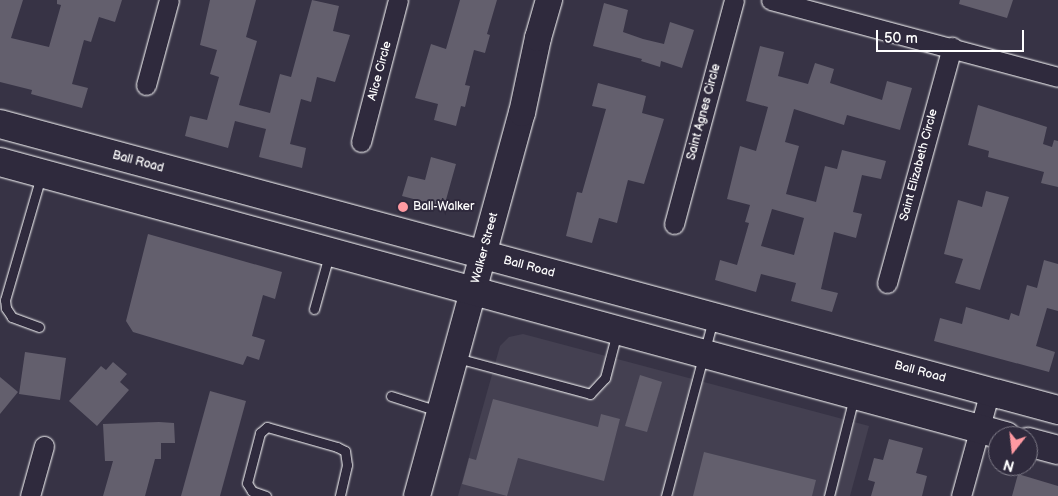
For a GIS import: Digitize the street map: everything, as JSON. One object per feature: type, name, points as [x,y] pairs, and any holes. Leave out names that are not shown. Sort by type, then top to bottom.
[{"type":"main road","name":"Walker Street","points":[[417,496],[474,291],[549,0]]},
{"type":"main road","name":"Ball Road","points":[[0,124],[1058,410]]},
{"type":"main road","points":[[0,162],[988,431]]},
{"type":"main road","points":[[1038,445],[1058,450]]},
{"type":"street","points":[[146,85],[169,0]]},
{"type":"street","name":"Alice Circle","points":[[361,142],[398,0]]},
{"type":"street","name":"Saint Agnes Circle","points":[[674,224],[734,0]]},
{"type":"street","points":[[771,0],[952,47],[1058,77]]},
{"type":"street","name":"Saint Elizabeth Circle","points":[[887,283],[952,47]]},
{"type":"street","points":[[961,496],[990,391]]},
{"type":"street","points":[[30,496],[44,446]]},
{"type":"lane","points":[[39,327],[12,317],[6,308],[6,300],[42,174]]},
{"type":"lane","points":[[314,310],[330,252]]},
{"type":"lane","points":[[666,496],[714,316]]},
{"type":"lane","points":[[455,358],[590,394],[606,378],[618,330]]},
{"type":"lane","points":[[829,496],[855,395]]},
{"type":"lane","points":[[391,396],[440,411]]},
{"type":"lane","points":[[266,496],[252,490],[247,483],[260,433],[262,428],[267,427],[345,451],[347,465],[340,496]]},
{"type":"shaded area","points":[[523,334],[869,426],[850,496],[458,496],[500,346],[509,337]]},
{"type":"building","points":[[0,0],[23,0],[11,38],[49,47],[61,5],[57,4],[57,0],[122,0],[115,22],[99,17],[91,42],[84,40],[72,84],[88,88],[82,108],[31,94],[32,90],[0,82]]},
{"type":"building","points":[[210,0],[256,0],[246,37],[257,41],[239,105],[270,113],[280,74],[291,77],[312,0],[339,6],[333,31],[350,35],[335,82],[317,77],[311,102],[301,99],[290,144],[306,148],[302,168],[259,157],[266,129],[235,121],[228,148],[185,136],[190,116],[207,120],[219,77],[210,74],[217,50],[200,45]]},
{"type":"building","points":[[460,0],[497,0],[487,34],[490,35],[485,53],[474,50],[465,85],[470,86],[465,107],[461,106],[456,126],[434,120],[438,104],[415,98],[431,44],[446,49]]},
{"type":"building","points":[[960,0],[1013,0],[1007,18],[959,4]]},
{"type":"building","points":[[604,3],[628,10],[623,32],[643,39],[664,44],[670,22],[694,30],[682,68],[661,61],[660,67],[641,61],[642,59],[593,46]]},
{"type":"building","points":[[760,46],[784,52],[778,76],[808,84],[815,63],[834,69],[830,83],[882,100],[887,81],[912,88],[900,130],[847,115],[844,125],[794,109],[785,142],[799,146],[786,194],[816,202],[825,166],[837,169],[842,150],[886,161],[881,179],[862,175],[853,212],[862,214],[856,238],[834,232],[821,289],[838,293],[832,312],[791,301],[796,283],[761,274],[756,292],[715,280],[720,260],[737,265],[749,223],[745,222],[750,205],[727,199],[740,146],[756,151],[768,107],[746,101]],"holes":[[[772,209],[804,218],[794,255],[761,246]]]},
{"type":"building","points":[[598,83],[646,96],[642,113],[664,119],[644,184],[628,180],[617,223],[599,218],[592,243],[566,236],[577,192],[582,193],[606,109],[592,106]]},
{"type":"building","points":[[978,105],[1047,127],[1043,144],[1052,147],[1054,140],[1058,141],[1058,187],[1041,183],[1044,172],[988,157],[989,151],[968,145]]},
{"type":"building","points":[[431,157],[456,164],[444,207],[402,196],[408,176],[425,180]]},
{"type":"building","points":[[986,191],[1009,197],[980,290],[955,283],[963,259],[944,254],[958,200],[982,207]]},
{"type":"building","points":[[148,234],[282,272],[275,299],[263,295],[252,336],[265,340],[259,360],[247,356],[243,365],[133,332],[126,321]]},
{"type":"building","points":[[1044,260],[1058,264],[1058,311],[1047,308],[1036,346],[1055,352],[1049,372],[934,341],[940,318],[962,324],[966,307],[1009,320],[1011,313],[1019,316],[1027,285],[1037,288]]},
{"type":"building","points":[[25,352],[66,358],[60,400],[19,394]]},
{"type":"building","points":[[113,362],[127,374],[120,382],[129,390],[97,426],[69,401],[101,366],[106,370]]},
{"type":"building","points":[[640,375],[662,382],[647,432],[625,426]]},
{"type":"building","points":[[0,377],[18,392],[0,414]]},
{"type":"building","points":[[210,391],[246,401],[220,496],[181,496]]},
{"type":"building","points":[[493,399],[598,427],[601,414],[620,419],[604,481],[518,458],[507,496],[462,484],[469,458],[476,460]]},
{"type":"building","points":[[174,423],[175,443],[161,443],[161,459],[155,459],[145,496],[103,496],[113,461],[105,461],[103,424]]},
{"type":"building","points":[[889,439],[923,448],[916,473],[927,476],[922,496],[871,496],[875,482],[868,480],[874,458],[883,460]]},
{"type":"building","points":[[704,452],[816,480],[812,496],[693,496]]},
{"type":"building","points":[[1017,476],[1025,476],[1058,486],[1058,496],[1012,496]]},
{"type":"place","name":"Ball-Walker","points":[[403,207]]}]
